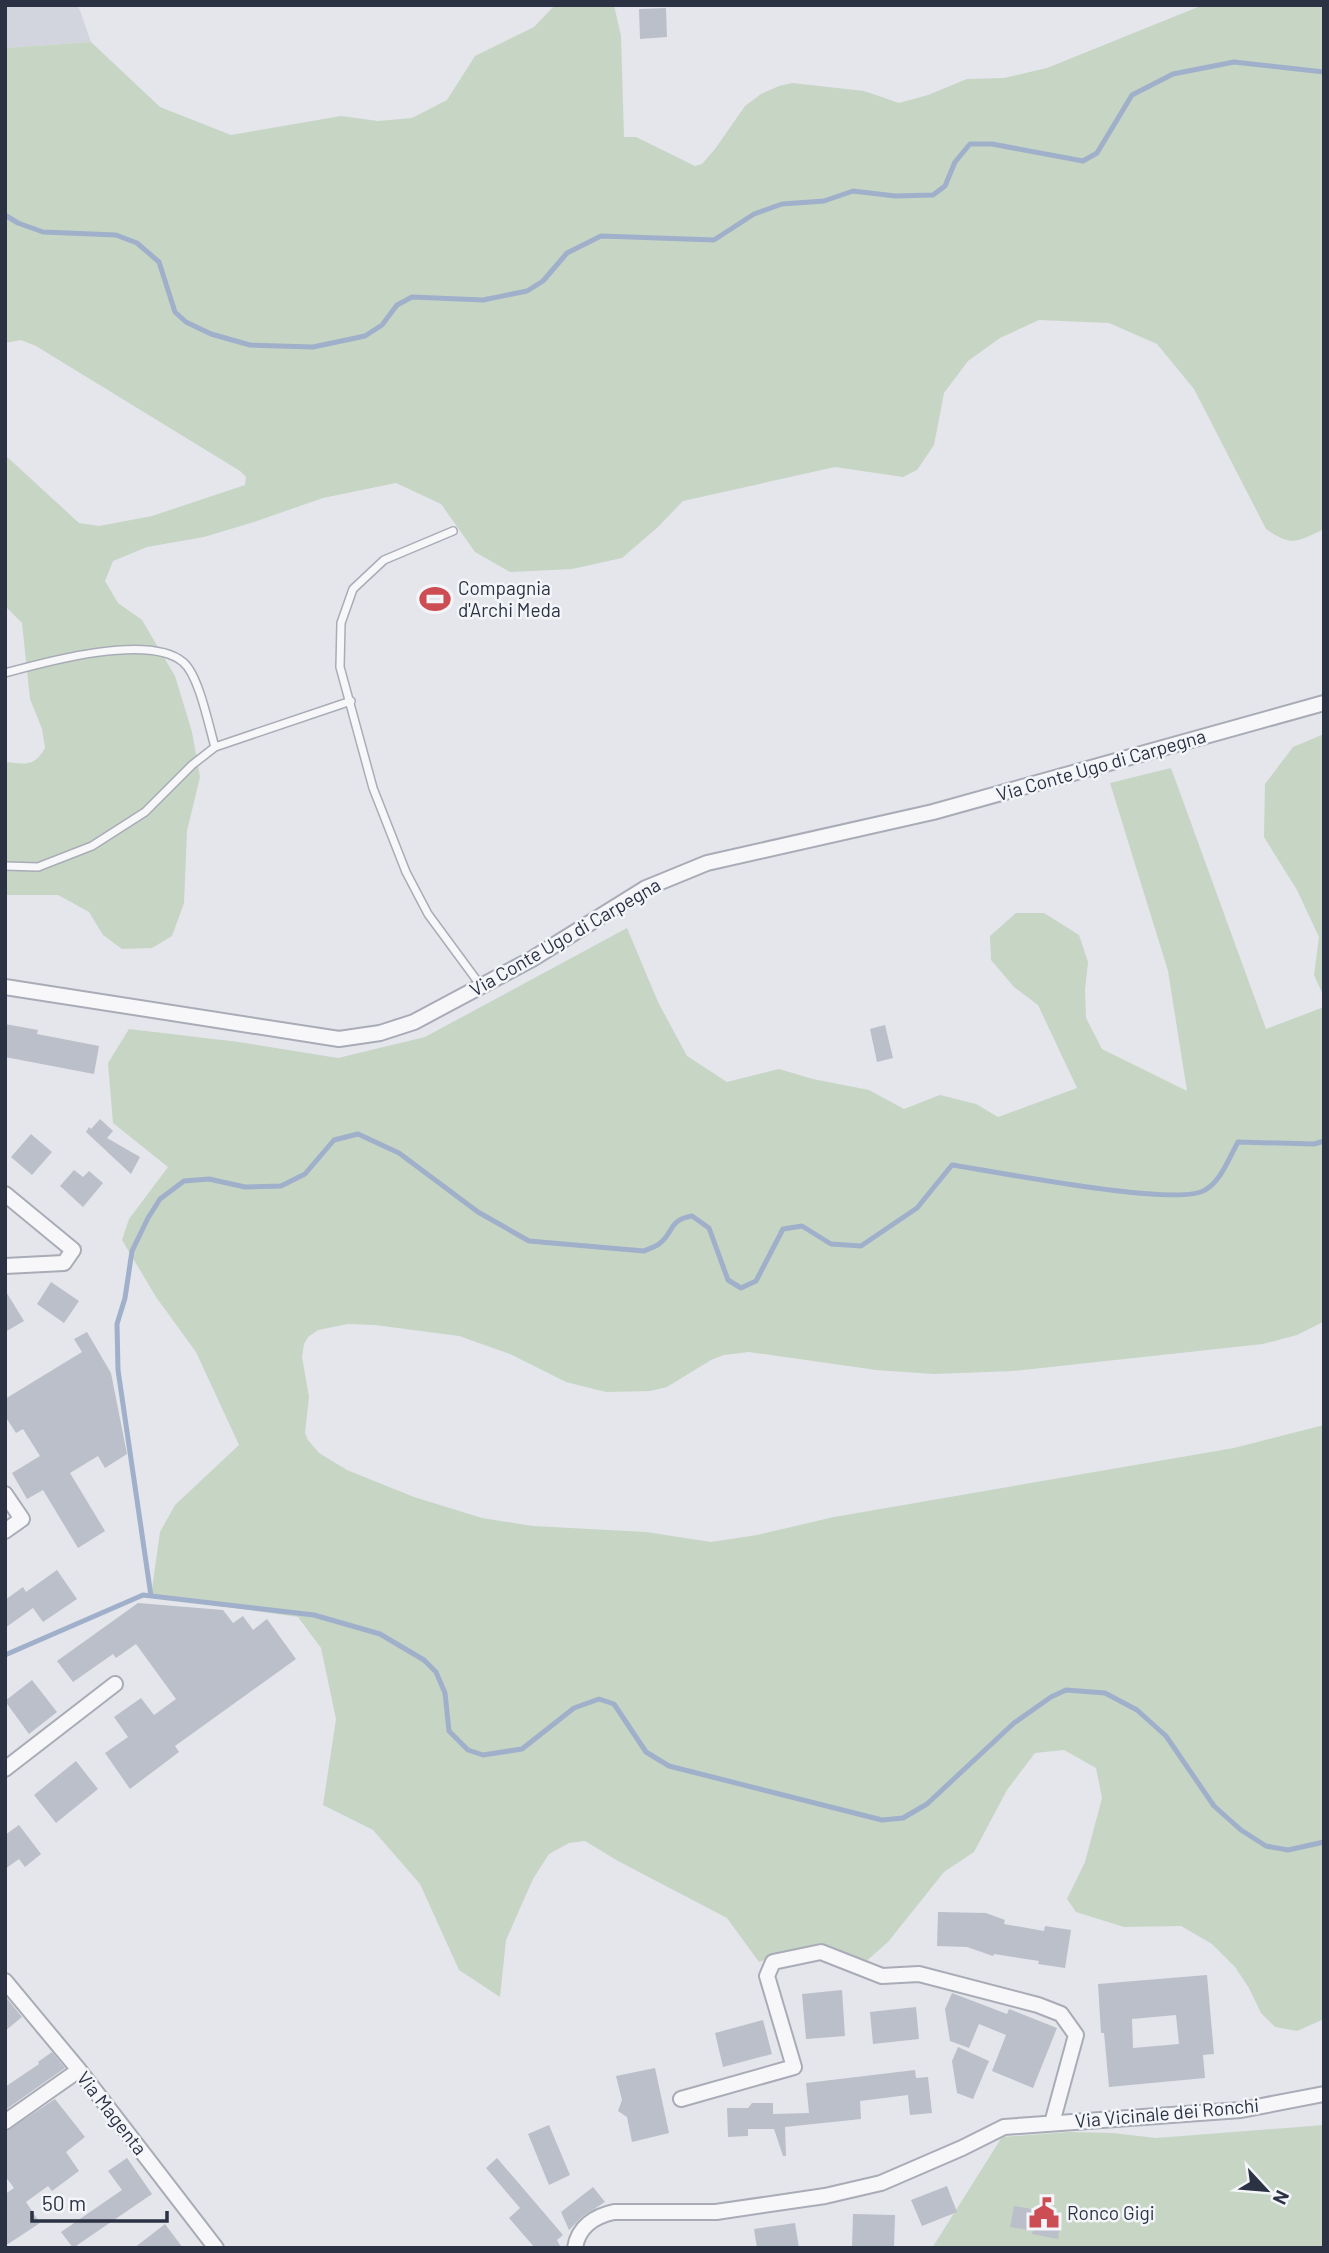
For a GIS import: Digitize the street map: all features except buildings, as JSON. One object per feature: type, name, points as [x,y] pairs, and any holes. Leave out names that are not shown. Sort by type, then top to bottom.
[{"type":"street","name":"Via Conte Ugo di Carpegna","points":[[5,987],[340,1039],[380,1033],[414,1022],[531,959],[646,887],[707,863],[933,812],[1324,703]]},
{"type":"street","points":[[5,1194],[73,1250],[64,1262],[5,1266]]},
{"type":"street","points":[[5,1494],[22,1519],[5,1531]]},
{"type":"street","points":[[5,1769],[115,1684]]},
{"type":"street","name":"Via Vicinale dei Ronchi","points":[[681,2099],[794,2067],[766,1976],[773,1962],[821,1952],[882,1976],[919,1974],[1038,2005],[1061,2014],[1076,2035],[1052,2123]]},
{"type":"street","name":"Via Magenta","points":[[5,1981],[79,2070],[216,2248]]},
{"type":"street","points":[[5,2122],[79,2070]]},
{"type":"street","name":"Via Vicinale dei Ronchi","points":[[575,2248],[579,2232],[601,2215],[614,2212],[716,2211],[825,2196],[881,2183],[1004,2127],[1241,2110],[1324,2094]]},
{"type":"lane","points":[[453,531],[384,560],[353,589],[341,623],[341,667],[373,788],[405,872],[428,914],[481,986]]},
{"type":"lane","points":[[5,673],[56,658],[107,651],[160,651],[184,663],[199,690],[215,747]]},
{"type":"lane","points":[[5,866],[38,867],[92,846],[145,812],[191,765],[215,747],[351,701]]},
{"type":"shaded area","points":[[5,5],[78,5],[91,42],[5,48]]},
{"type":"green space","points":[[555,5],[614,5],[621,36],[624,137],[636,137],[695,166],[702,164],[715,149],[745,106],[761,94],[779,86],[792,83],[864,91],[899,103],[928,95],[967,79],[1004,78],[1047,68],[1203,5],[1324,5],[1324,529],[1295,541],[1282,538],[1266,529],[1194,389],[1157,344],[1109,323],[1039,320],[1000,338],[968,361],[944,393],[934,445],[917,470],[903,477],[835,467],[683,501],[622,558],[572,569],[510,572],[475,552],[441,504],[396,483],[323,498],[204,537],[147,547],[113,561],[105,581],[118,603],[142,620],[175,676],[192,732],[200,777],[187,831],[184,903],[172,936],[152,948],[122,949],[103,935],[89,912],[58,895],[5,895],[5,762],[29,763],[45,748],[42,729],[30,699],[22,623],[5,606],[5,455],[79,523],[99,526],[152,516],[245,485],[246,477],[36,346],[21,340],[5,343],[5,48],[91,42],[160,107],[231,135],[341,116],[378,121],[412,118],[447,100],[475,56],[534,27]]},
{"type":"green space","points":[[1324,734],[1324,997],[1314,975],[1319,937],[1297,890],[1264,837],[1265,784],[1293,747]]},
{"type":"green space","points":[[1171,768],[1266,1029],[1324,1007],[1324,1320],[1321,1323],[1297,1335],[1263,1344],[1013,1371],[934,1374],[876,1370],[749,1352],[724,1355],[711,1360],[667,1387],[650,1391],[606,1392],[566,1382],[510,1354],[459,1336],[348,1324],[318,1330],[308,1337],[304,1344],[302,1357],[309,1397],[305,1433],[319,1453],[347,1470],[414,1497],[482,1518],[533,1526],[646,1532],[711,1542],[757,1535],[834,1517],[1234,1448],[1324,1425],[1324,2019],[1297,2031],[1275,2027],[1261,2013],[1235,1967],[1212,1944],[1181,1926],[1124,1927],[1076,1912],[1067,1899],[1085,1862],[1102,1798],[1096,1768],[1064,1750],[1035,1753],[1007,1790],[974,1852],[944,1872],[888,1942],[863,1964],[833,1966],[804,1955],[785,1952],[759,1962],[727,1918],[585,1841],[569,1843],[549,1854],[533,1879],[506,1940],[500,1997],[459,1970],[420,1884],[373,1830],[323,1805],[336,1719],[321,1648],[298,1617],[151,1596],[160,1532],[175,1505],[239,1445],[196,1352],[156,1297],[122,1240],[129,1219],[168,1167],[113,1123],[108,1063],[129,1029],[239,1042],[338,1058],[425,1037],[627,928],[658,1002],[687,1056],[727,1082],[779,1069],[869,1090],[904,1109],[940,1095],[976,1104],[998,1117],[1077,1088],[1038,1005],[1014,987],[991,960],[990,936],[1016,913],[1044,913],[1079,935],[1088,962],[1086,1018],[1102,1049],[1187,1091],[1168,971],[1110,783]]},
{"type":"green space","points":[[1324,2125],[1324,2248],[932,2248],[1002,2137],[1069,2132],[1156,2138]]},
{"type":"waterway","points":[[5,215],[43,232],[116,235],[137,243],[159,262],[175,312],[186,322],[211,334],[250,345],[313,347],[365,336],[382,325],[397,305],[412,297],[483,300],[527,291],[543,281],[567,253],[601,236],[714,240],[754,214],[782,204],[824,201],[853,191],[895,196],[933,195],[945,186],[955,162],[970,144],[992,144],[1083,161],[1097,153],[1132,95],[1173,74],[1234,62],[1324,72]]},
{"type":"waterway","points":[[151,1596],[118,1370],[117,1324],[125,1298],[132,1251],[160,1199],[184,1181],[209,1179],[245,1187],[281,1186],[305,1174],[334,1140],[358,1134],[399,1153],[478,1212],[529,1241],[644,1251],[664,1240],[679,1221],[692,1216],[709,1228],[728,1280],[741,1288],[756,1281],[783,1229],[802,1226],[831,1244],[861,1246],[917,1208],[952,1165],[1124,1192],[1188,1194],[1205,1190],[1216,1181],[1238,1142],[1314,1144],[1324,1141]]},
{"type":"waterway","points":[[5,1655],[143,1595],[314,1615],[380,1634],[424,1660],[436,1672],[445,1693],[449,1731],[468,1750],[483,1755],[522,1749],[574,1708],[599,1699],[614,1704],[646,1752],[669,1766],[882,1820],[903,1818],[927,1804],[1014,1723],[1051,1697],[1066,1690],[1105,1693],[1137,1710],[1166,1736],[1214,1806],[1241,1830],[1266,1846],[1288,1850],[1324,1842]]},
{"type":"place","name":"Compagnia d'Archi Meda","points":[[435,599]]},
{"type":"place","name":"Ronco Gigi","points":[[1044,2213]]}]
